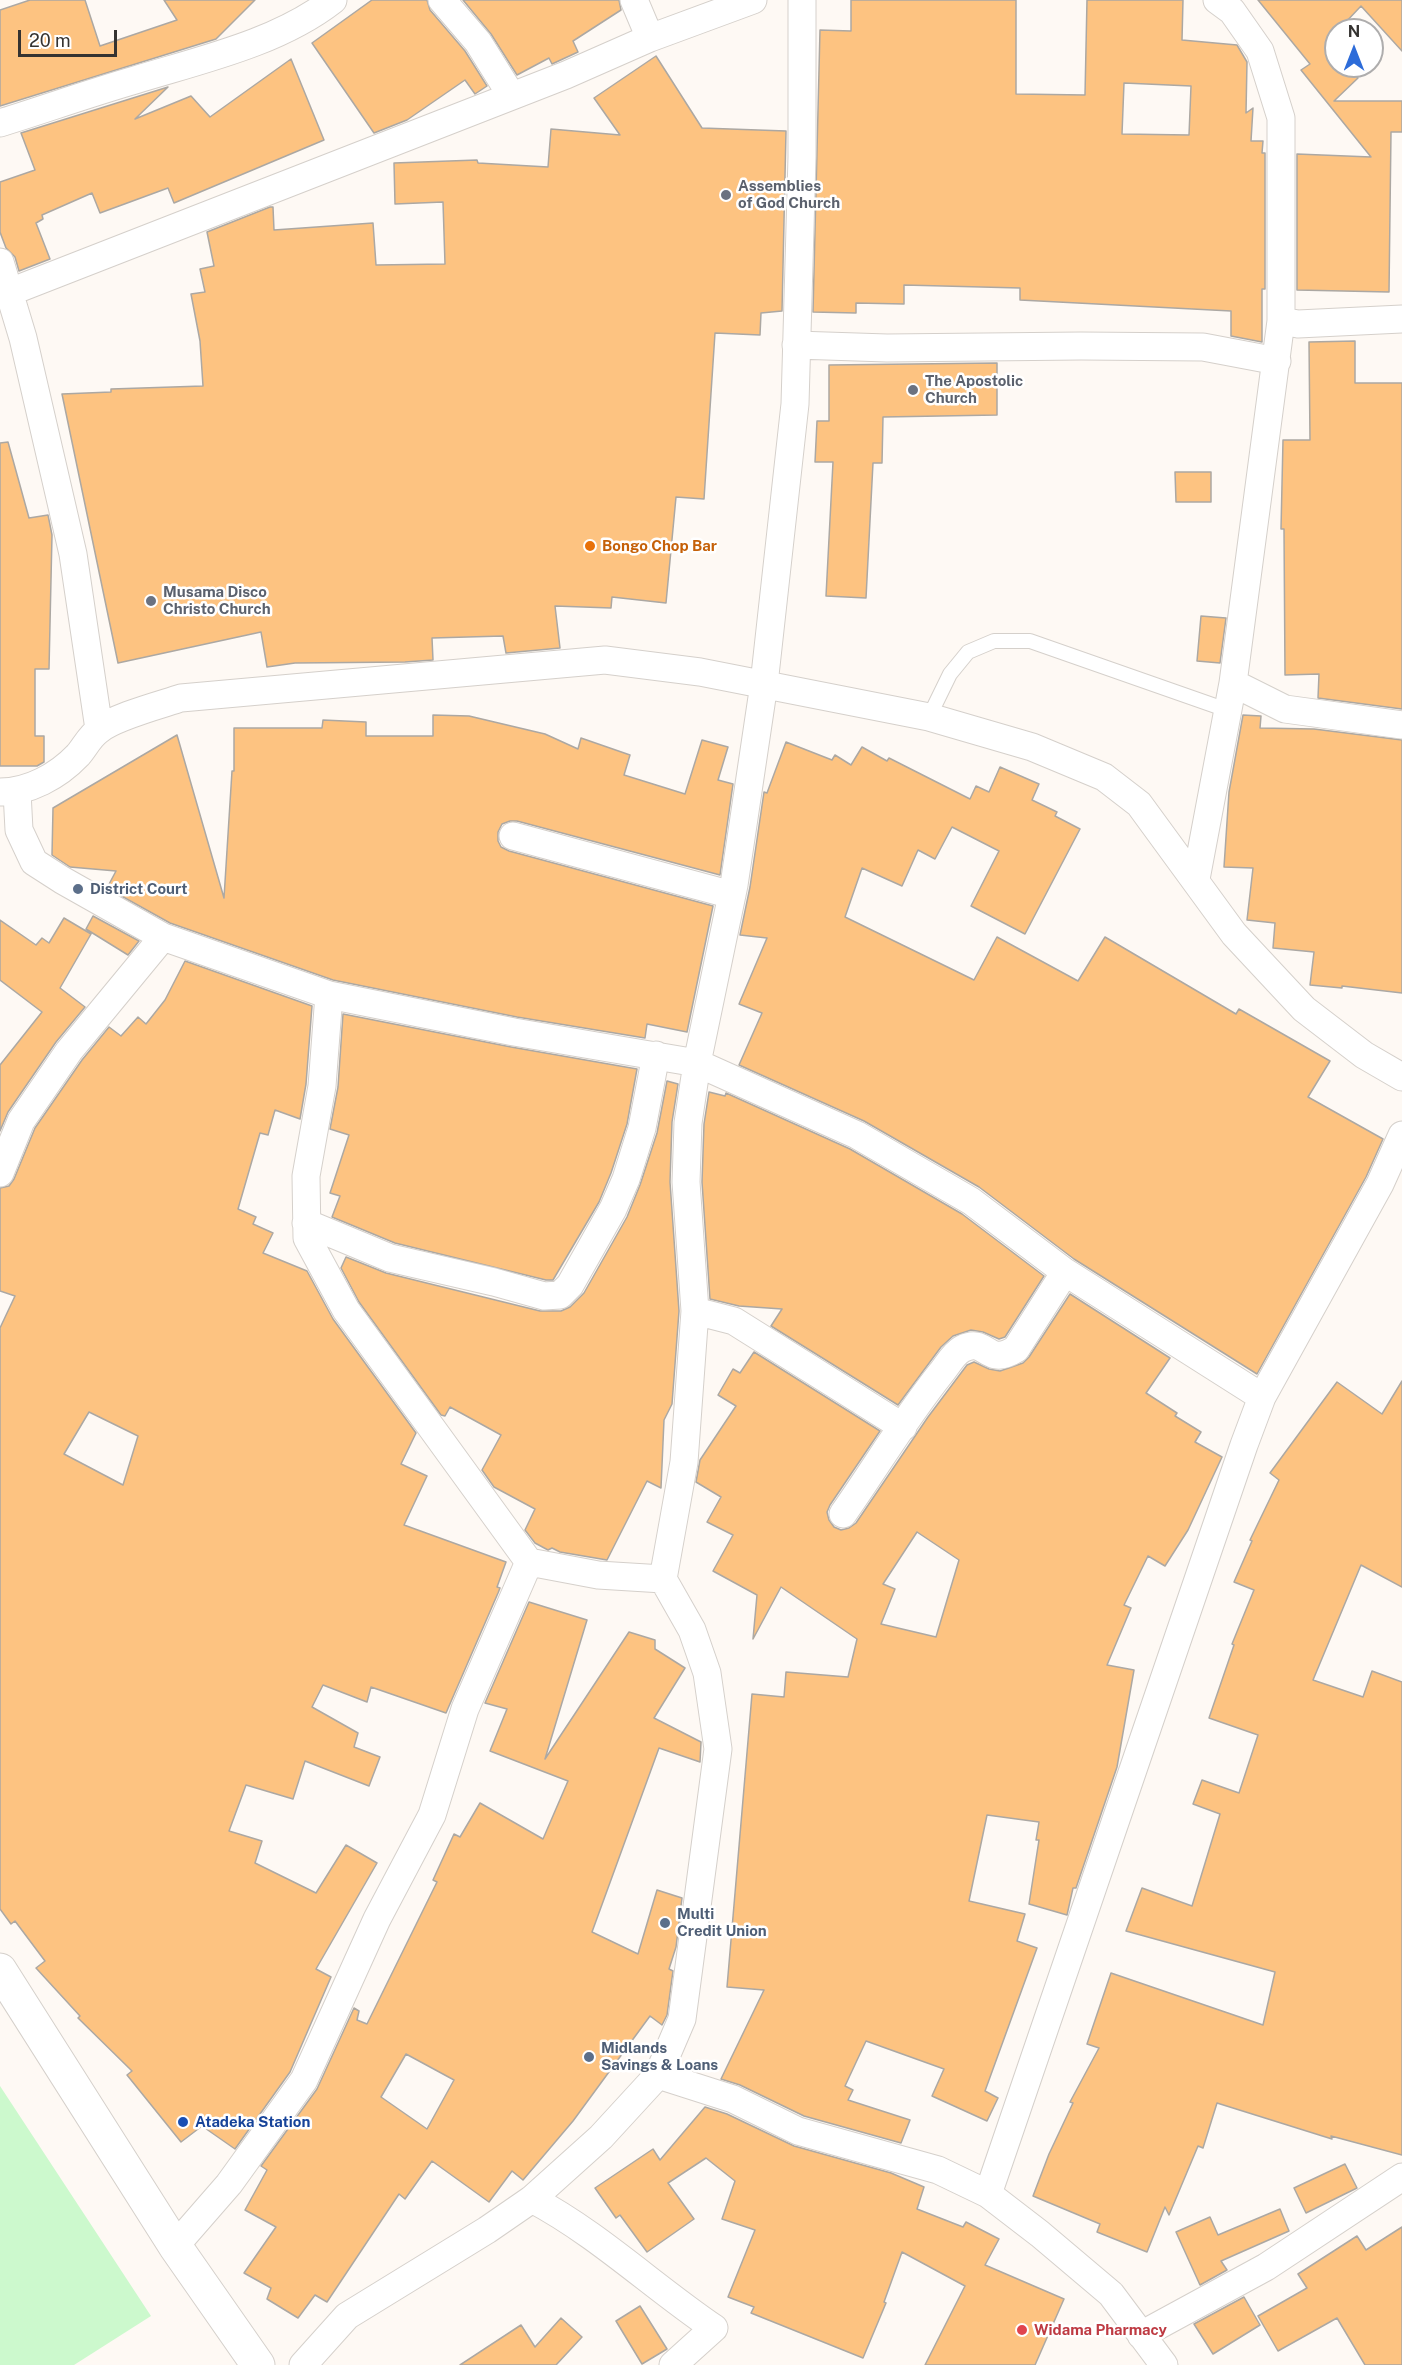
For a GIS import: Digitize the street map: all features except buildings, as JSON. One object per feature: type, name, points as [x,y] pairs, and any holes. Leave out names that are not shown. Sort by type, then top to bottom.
[{"type":"main road","points":[[0,1970],[175,2246],[258,2365]]},
{"type":"street","points":[[0,123],[208,59],[307,19],[333,0]]},
{"type":"street","points":[[442,0],[478,42],[511,95]]},
{"type":"street","points":[[634,0],[650,38]]},
{"type":"street","points":[[10,292],[566,75],[650,38],[753,0]]},
{"type":"street","points":[[303,2365],[347,2316],[487,2230],[532,2199],[601,2137],[658,2075],[682,2019],[718,1749],[707,1673],[692,1630],[663,1579],[684,1462],[695,1311],[687,1182],[688,1123],[697,1062],[732,895],[764,684],[795,404],[802,157],[802,0]]},
{"type":"street","points":[[1196,879],[1233,682],[1281,321],[1281,118],[1260,51],[1232,11],[1217,0]]},
{"type":"street","points":[[0,262],[23,338],[73,554],[99,729]]},
{"type":"street","points":[[1281,321],[1298,324],[1402,319]]},
{"type":"street","points":[[796,345],[887,348],[1081,345],[1203,347],[1277,361]]},
{"type":"street","points":[[1262,1397],[1065,1272],[971,1201],[857,1135],[697,1062],[514,1032],[329,994],[163,937],[34,862],[19,830],[8,792],[41,783],[77,756],[99,729],[138,712],[181,698],[605,660],[700,672],[929,717],[1032,747],[1104,777],[1139,804],[1234,934],[1304,1009],[1364,1055],[1402,1077]]},
{"type":"street","points":[[1233,682],[1285,709],[1402,725]]},
{"type":"street","points":[[513,836],[732,895]]},
{"type":"street","points":[[0,1173],[21,1121],[69,1051],[163,937]]},
{"type":"street","points":[[329,994],[322,1086],[306,1176],[306,1223],[307,1238],[346,1310],[529,1562],[598,1575],[663,1579]]},
{"type":"street","points":[[306,1223],[390,1258],[544,1296],[560,1295],[570,1285],[613,1209],[626,1179],[642,1128],[656,1055]]},
{"type":"street","points":[[988,2194],[1262,1397],[1380,1184],[1402,1135]]},
{"type":"street","points":[[843,1514],[920,1399],[959,1351],[970,1346],[980,1346],[991,1355],[1005,1356],[1016,1349],[1065,1272]]},
{"type":"street","points":[[695,1311],[734,1321],[903,1427]]},
{"type":"street","points":[[175,2246],[228,2184],[304,2080],[377,1919],[432,1815],[465,1709],[529,1562]]},
{"type":"street","points":[[658,2075],[733,2099],[798,2131],[938,2170],[988,2194],[1111,2294],[1164,2365]]},
{"type":"street","points":[[1141,2335],[1266,2267],[1402,2177]]},
{"type":"street","points":[[532,2199],[564,2216],[594,2237],[676,2302],[714,2328],[673,2365]]},
{"type":"lane","points":[[929,717],[950,674],[968,652],[994,641],[1030,641],[1227,710]]},
{"type":"green space","points":[[0,2086],[151,2316],[74,2365],[0,2365]]},
{"type":"place","name":"Assemblies of God Church","points":[[726,195]]},
{"type":"place","name":"The Apostolic Church","points":[[913,390]]},
{"type":"place","name":"Bongo Chop Bar","points":[[590,546]]},
{"type":"place","name":"Musama Disco Christo Church","points":[[151,601]]},
{"type":"place","name":"District Court","points":[[78,889]]},
{"type":"place","name":"Multi Credit Union","points":[[665,1923]]},
{"type":"place","name":"Midlands Savings & Loans","points":[[589,2057]]},
{"type":"place","name":"Atadeka Station","points":[[183,2122]]},
{"type":"place","name":"Widama Pharmacy","points":[[1022,2330]]}]
